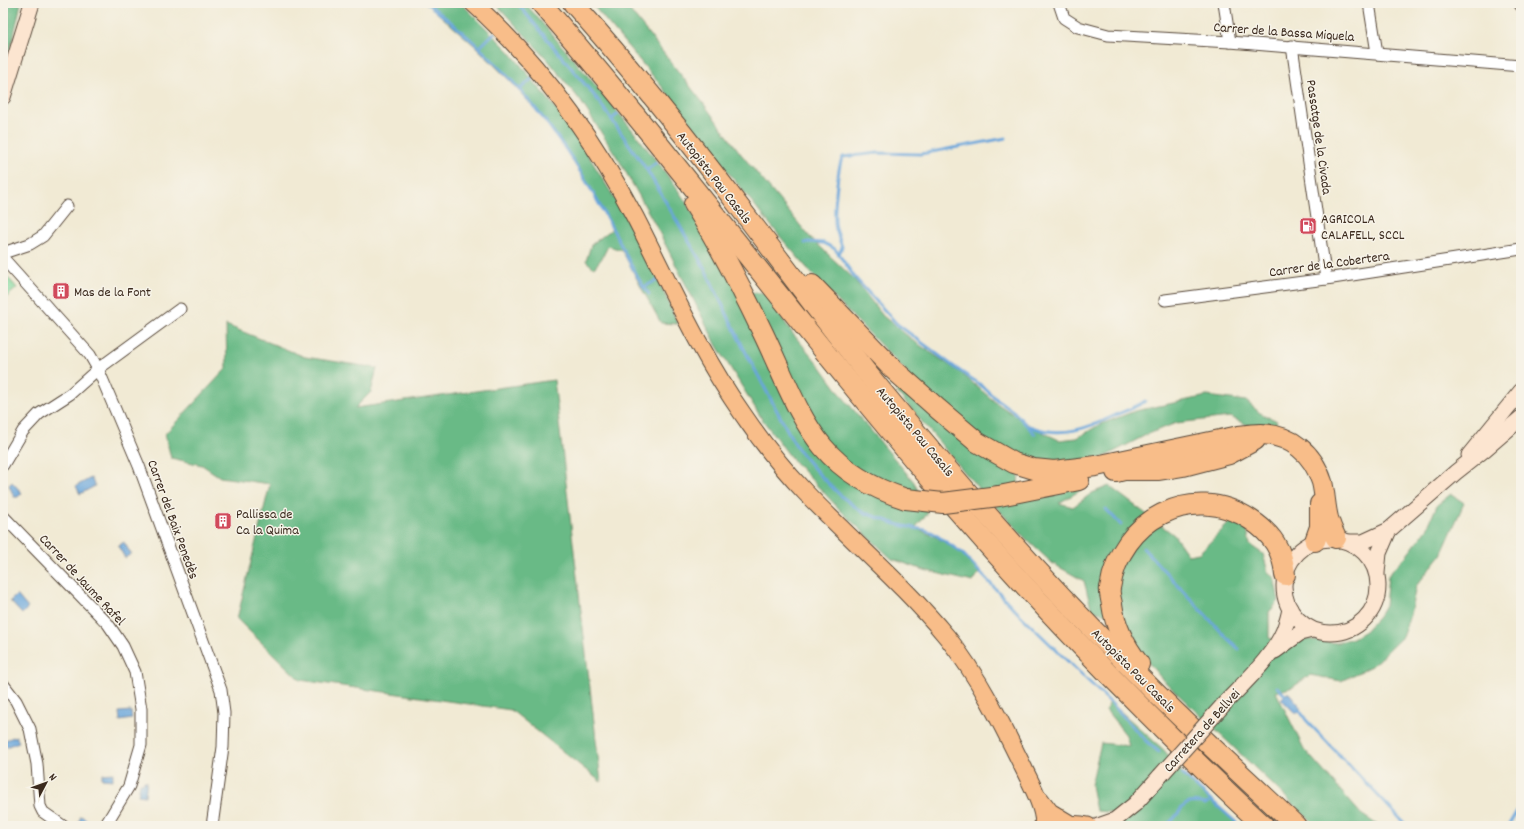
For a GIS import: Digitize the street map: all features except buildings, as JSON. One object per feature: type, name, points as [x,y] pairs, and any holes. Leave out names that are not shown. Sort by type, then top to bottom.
[{"type":"highway","name":"Autopista Pau Casals","points":[[541,3],[589,58],[658,142],[873,412],[927,476],[979,535],[1109,675],[1200,767],[1264,826]]},
{"type":"highway","name":"Autopista Pau Casals","points":[[573,3],[655,99],[813,305],[884,394],[956,480],[1120,658],[1158,696],[1296,826]]},
{"type":"highway","points":[[658,142],[671,172],[694,204],[740,284],[793,398],[815,438],[831,456],[848,471],[869,484],[888,493],[906,499],[943,503],[999,496],[1124,470],[1159,470],[1184,466],[1229,454],[1256,439],[1274,440],[1296,451],[1314,475],[1319,500],[1320,515],[1320,527],[1315,541]]},
{"type":"highway","points":[[746,216],[893,369],[977,442],[999,456],[1014,463],[1034,469],[1054,472],[1096,466],[1239,436],[1259,434],[1275,435],[1291,441],[1301,448],[1310,458],[1322,483],[1328,518],[1343,540]]},
{"type":"highway","points":[[1158,696],[1151,679],[1124,643],[1114,620],[1110,590],[1116,564],[1121,553],[1128,541],[1137,532],[1150,520],[1166,512],[1181,508],[1195,505],[1208,505],[1234,511],[1257,524],[1268,534],[1278,548],[1284,561],[1285,575]]},
{"type":"main road","points":[[3,97],[32,3]]},
{"type":"main road","points":[[473,3],[490,18],[541,74],[593,144],[634,215],[703,351],[728,393],[760,440],[804,491],[891,575],[956,647],[984,691],[1012,743],[1035,791],[1043,816],[1043,826]]},
{"type":"main road","points":[[1456,472],[1521,391]]},
{"type":"main road","points":[[1390,530],[1379,553],[1377,572],[1379,592],[1373,611],[1354,628],[1334,634],[1312,630],[1298,621],[1290,609],[1284,590],[1285,575],[1292,559],[1302,549],[1315,541],[1343,540],[1363,542],[1390,530],[1521,418]]},
{"type":"main road","points":[[1343,540],[1368,555],[1377,572]]},
{"type":"main road","name":"Carretera de Bellvei","points":[[1098,826],[1115,820],[1135,804],[1267,658],[1280,639],[1286,625],[1290,609]]},
{"type":"main road","name":"Carretera de Bellvei","points":[[1267,658],[1300,633],[1312,630]]},
{"type":"main road","points":[[1035,791],[1050,812],[1067,825],[1082,824],[1088,826]]},
{"type":"main road","name":"Carretera de Bellvei","points":[[1122,826],[1135,804]]},
{"type":"street","name":"Carrer de la Bassa Miquela","points":[[1059,3],[1064,18],[1078,28],[1108,35],[1292,46],[1521,66]]},
{"type":"street","points":[[1224,3],[1230,42]]},
{"type":"street","points":[[1369,3],[1377,53]]},
{"type":"street","name":"Passatge de la Civada","points":[[1292,46],[1326,279]]},
{"type":"street","points":[[3,253],[30,244],[43,236],[67,206]]},
{"type":"street","name":"Carrer de la Cobertera","points":[[1165,300],[1326,279],[1521,249]]},
{"type":"street","name":"Carrer del Baix Penedès","points":[[3,258],[90,355],[98,369],[139,466],[221,690],[224,713],[223,747],[212,826]]},
{"type":"street","points":[[3,465],[20,435],[30,422],[39,414],[76,389],[98,369],[180,309]]},
{"type":"street","name":"Carrer de Jaume Rafel","points":[[3,516],[108,624],[123,646],[134,672],[141,708],[141,745],[129,786],[105,826]]},
{"type":"street","points":[[3,684],[16,701],[30,729],[37,764],[40,806],[43,812],[63,826]]},
{"type":"green space","points":[[3,3],[21,3],[13,39],[3,68]]},
{"type":"green space","points":[[426,3],[460,3],[465,7],[509,51],[571,127],[621,209],[653,268],[678,324],[661,323],[622,250],[608,246],[602,258],[594,268],[586,261],[591,245],[612,229],[600,204],[551,127],[512,83],[474,45]]},
{"type":"green space","points":[[495,3],[525,3],[614,107],[675,185],[703,230],[738,292],[765,293],[793,334],[821,367],[842,396],[914,482],[928,513],[915,528],[936,537],[959,551],[980,571],[973,582],[924,570],[892,559],[843,513],[792,459],[762,419],[717,346],[655,224],[619,160],[580,100],[548,60]]},
{"type":"green space","points":[[591,3],[624,3],[700,99],[741,154],[809,236],[854,279],[883,316],[915,342],[961,373],[995,402],[1030,426],[1059,440],[1077,438],[1099,425],[1135,411],[1207,396],[1246,401],[1260,413],[1277,421],[1274,429],[1254,428],[1230,417],[1176,423],[1146,435],[1102,458],[1019,471],[1018,484],[1037,499],[1073,486],[1081,490],[1059,503],[1073,507],[1092,493],[1109,486],[1174,535],[1188,555],[1199,553],[1231,521],[1246,524],[1250,545],[1263,554],[1268,572],[1274,577],[1279,601],[1269,612],[1269,638],[1291,646],[1305,639],[1336,643],[1353,638],[1365,631],[1378,617],[1385,605],[1388,576],[1407,555],[1427,529],[1437,505],[1451,494],[1464,503],[1441,555],[1416,586],[1410,615],[1402,637],[1372,666],[1341,681],[1310,675],[1293,687],[1276,692],[1304,749],[1361,814],[1379,826],[1316,826],[1162,679],[1142,655],[1121,617],[1092,611],[1084,581],[1052,563],[1027,540],[978,488],[896,391],[909,374],[820,283],[782,239],[722,165],[663,88]]},
{"type":"green space","points":[[3,272],[17,288],[3,300]]},
{"type":"green space","points":[[226,325],[305,357],[377,368],[371,392],[355,408],[554,380],[601,782],[511,710],[300,680],[237,619],[270,484],[220,477],[202,465],[171,458],[165,434],[227,368]]},
{"type":"green space","points":[[1110,702],[1164,750],[1187,779],[1239,826],[1120,826],[1110,812],[1096,811],[1091,785],[1101,743],[1129,746],[1126,735],[1106,710]]},
{"type":"water","points":[[91,478],[95,486],[80,494],[76,486]]},
{"type":"water","points":[[12,482],[22,493],[18,497],[14,497],[9,485]]},
{"type":"water","points":[[124,542],[131,554],[125,558],[118,546]]},
{"type":"water","points":[[17,595],[28,608],[22,614],[10,601]]},
{"type":"water","points":[[1289,693],[1301,707],[1298,713],[1295,713],[1281,699]]},
{"type":"water","points":[[131,711],[132,719],[120,721],[119,712]]},
{"type":"water","points":[[16,736],[19,742],[3,748],[3,741]]},
{"type":"water","points":[[113,773],[113,780],[102,779],[102,774]]},
{"type":"water","points":[[144,781],[147,781],[145,796],[138,795],[140,783],[144,783]]},
{"type":"water","points":[[81,816],[92,823],[90,826],[84,826],[78,823]]},
{"type":"waterway","points":[[427,3],[452,23],[498,66],[539,113],[576,164],[592,191],[636,275],[649,294]]},
{"type":"waterway","points":[[517,3],[598,100],[647,170],[704,267],[743,347],[800,452],[841,496],[862,512],[899,525],[933,533],[962,553],[1018,613],[1111,703],[1146,741],[1159,752]]},
{"type":"waterway","points":[[480,47],[494,33]]},
{"type":"waterway","points":[[519,90],[534,77]]},
{"type":"waterway","points":[[612,119],[618,114]]},
{"type":"waterway","points":[[839,254],[842,247],[835,223],[835,204],[837,181],[843,157],[878,153],[921,154],[1006,138]]},
{"type":"waterway","points":[[647,170],[656,163]]},
{"type":"waterway","points":[[805,243],[824,243],[835,249],[856,279],[897,324],[981,385],[1014,412],[1035,434]]},
{"type":"waterway","points":[[643,287],[658,280]]},
{"type":"waterway","points":[[1029,426],[1052,432],[1075,430],[1096,424],[1145,401]]},
{"type":"waterway","points":[[1106,509],[1121,525]]},
{"type":"waterway","points":[[1143,548],[1239,649]]},
{"type":"waterway","points":[[1277,687],[1287,697]]},
{"type":"waterway","points":[[1298,708],[1306,720],[1407,826]]},
{"type":"waterway","points":[[1182,774],[1240,826]]},
{"type":"waterway","points":[[1164,826],[1171,822],[1185,805],[1189,803],[1206,804],[1212,800]]},
{"type":"waterway","points":[[1508,826],[1521,804]]},
{"type":"place","name":"AGRICOLA CALAFELL, SCCL","points":[[1308,226]]},
{"type":"place","name":"Mas de la Font","points":[[61,291]]},
{"type":"place","name":"Pallissa de Ca la Quima","points":[[223,521]]}]
